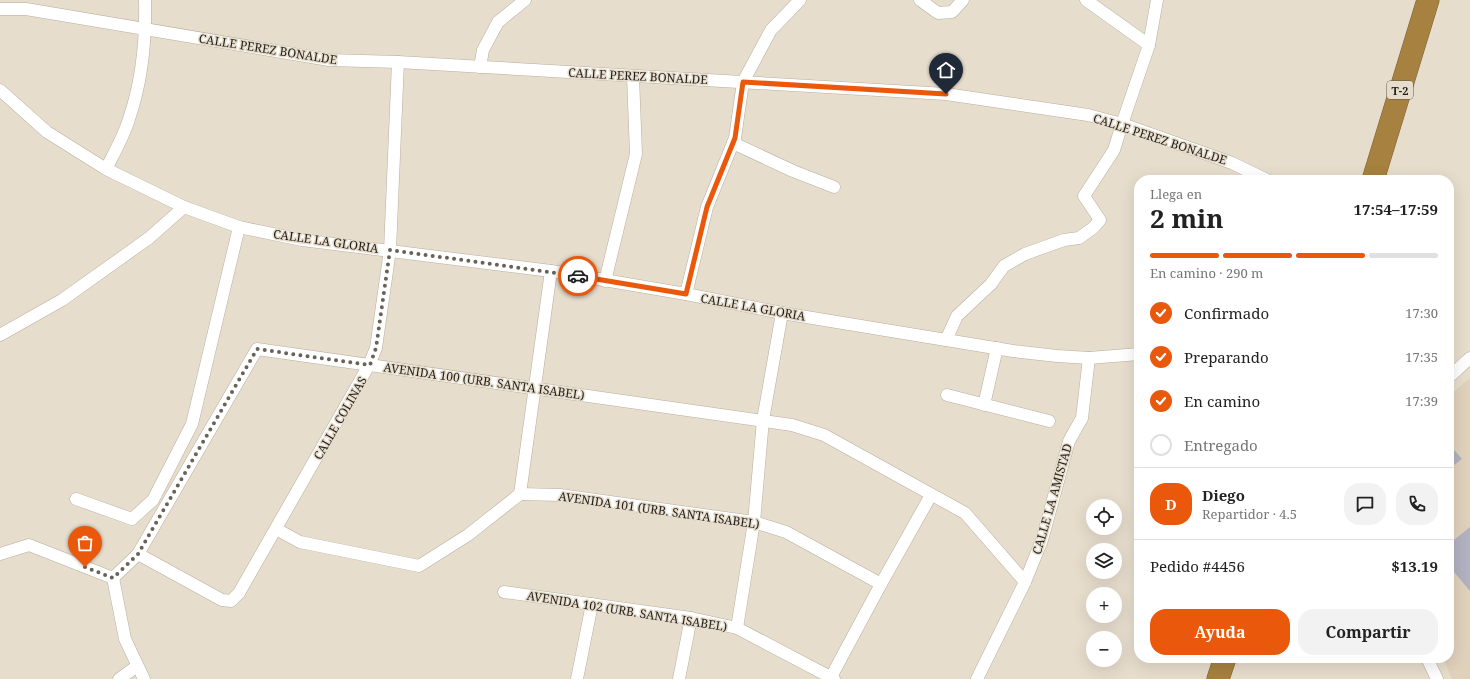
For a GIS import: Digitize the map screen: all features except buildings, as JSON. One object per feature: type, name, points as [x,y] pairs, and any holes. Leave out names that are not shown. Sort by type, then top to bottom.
[{"type":"highway","name":"T-2","points":[[1374,175],[1428,0]]},
{"type":"highway","points":[[1218,679],[1223,663]]},
{"type":"street","points":[[106,169],[129,119],[139,77],[145,29],[145,0]]},
{"type":"street","points":[[480,67],[483,50],[498,22],[525,0]]},
{"type":"street","points":[[686,294],[707,207],[735,138],[743,82],[771,30],[800,0]]},
{"type":"street","points":[[920,0],[938,13],[952,12],[963,0]]},
{"type":"street","points":[[1086,0],[1150,46]]},
{"type":"street","points":[[946,340],[957,316],[991,284],[1004,266],[1025,254],[1064,240],[1079,238],[1093,228],[1100,220],[1084,196],[1114,150],[1150,46],[1157,0]]},
{"type":"street","name":"CALLE PEREZ BONALDE","points":[[0,9],[26,9],[329,60],[398,62],[946,94],[1088,115],[1122,124],[1232,163],[1257,175]]},
{"type":"street","name":"CALLE COLINAS","points":[[138,554],[222,600],[231,600],[239,593],[370,365],[376,348],[390,250],[398,62]]},
{"type":"street","points":[[605,281],[636,154],[633,76]]},
{"type":"street","name":"CALLE LA GLORIA","points":[[0,90],[47,132],[106,169],[184,207],[240,227],[302,240],[551,271],[686,294],[782,313],[997,348],[1057,356],[1089,358],[1134,354]]},
{"type":"street","points":[[733,143],[793,171],[834,187]]},
{"type":"street","points":[[0,335],[62,300],[148,238],[184,207]]},
{"type":"street","points":[[76,499],[132,519],[152,500],[192,424],[240,227]]},
{"type":"street","points":[[276,529],[300,542],[419,566],[468,535],[520,494],[551,271]]},
{"type":"street","points":[[738,628],[754,522],[763,420],[782,313]]},
{"type":"street","points":[[984,404],[997,348]]},
{"type":"street","name":"AVENIDA 100 (URB. SANTA ISABEL)","points":[[113,578],[138,554],[257,349],[792,425],[824,435],[965,513],[1025,582]]},
{"type":"street","name":"CALLE LA AMISTAD","points":[[977,679],[1025,582],[1042,540],[1069,441],[1082,418],[1089,358]]},
{"type":"street","points":[[1454,372],[1470,358]]},
{"type":"street","points":[[947,395],[1049,421]]},
{"type":"street","name":"AVENIDA 101 (URB. SANTA ISABEL)","points":[[520,494],[560,495],[754,522],[786,532],[881,584]]},
{"type":"street","points":[[832,678],[881,584],[931,495]]},
{"type":"street","points":[[0,554],[30,545],[113,578],[125,639],[144,679]]},
{"type":"street","name":"AVENIDA 102 (URB. SANTA ISABEL)","points":[[504,592],[690,618],[738,628],[832,678]]},
{"type":"street","points":[[577,679],[592,604]]},
{"type":"street","points":[[679,679],[690,618]]},
{"type":"street","points":[[1429,663],[1437,679]]},
{"type":"street","points":[[119,679],[137,666]]},
{"type":"shaded area","points":[[1470,378],[1470,679],[1452,679],[1445,663],[1454,663],[1454,392]]},
{"type":"way so far","points":[[85,567],[113,578],[138,554],[257,349],[370,365],[376,348],[390,250],[551,271],[578,276]]},
{"type":"route","points":[[578,276],[686,294],[707,207],[735,138],[743,82],[946,94]]}]
